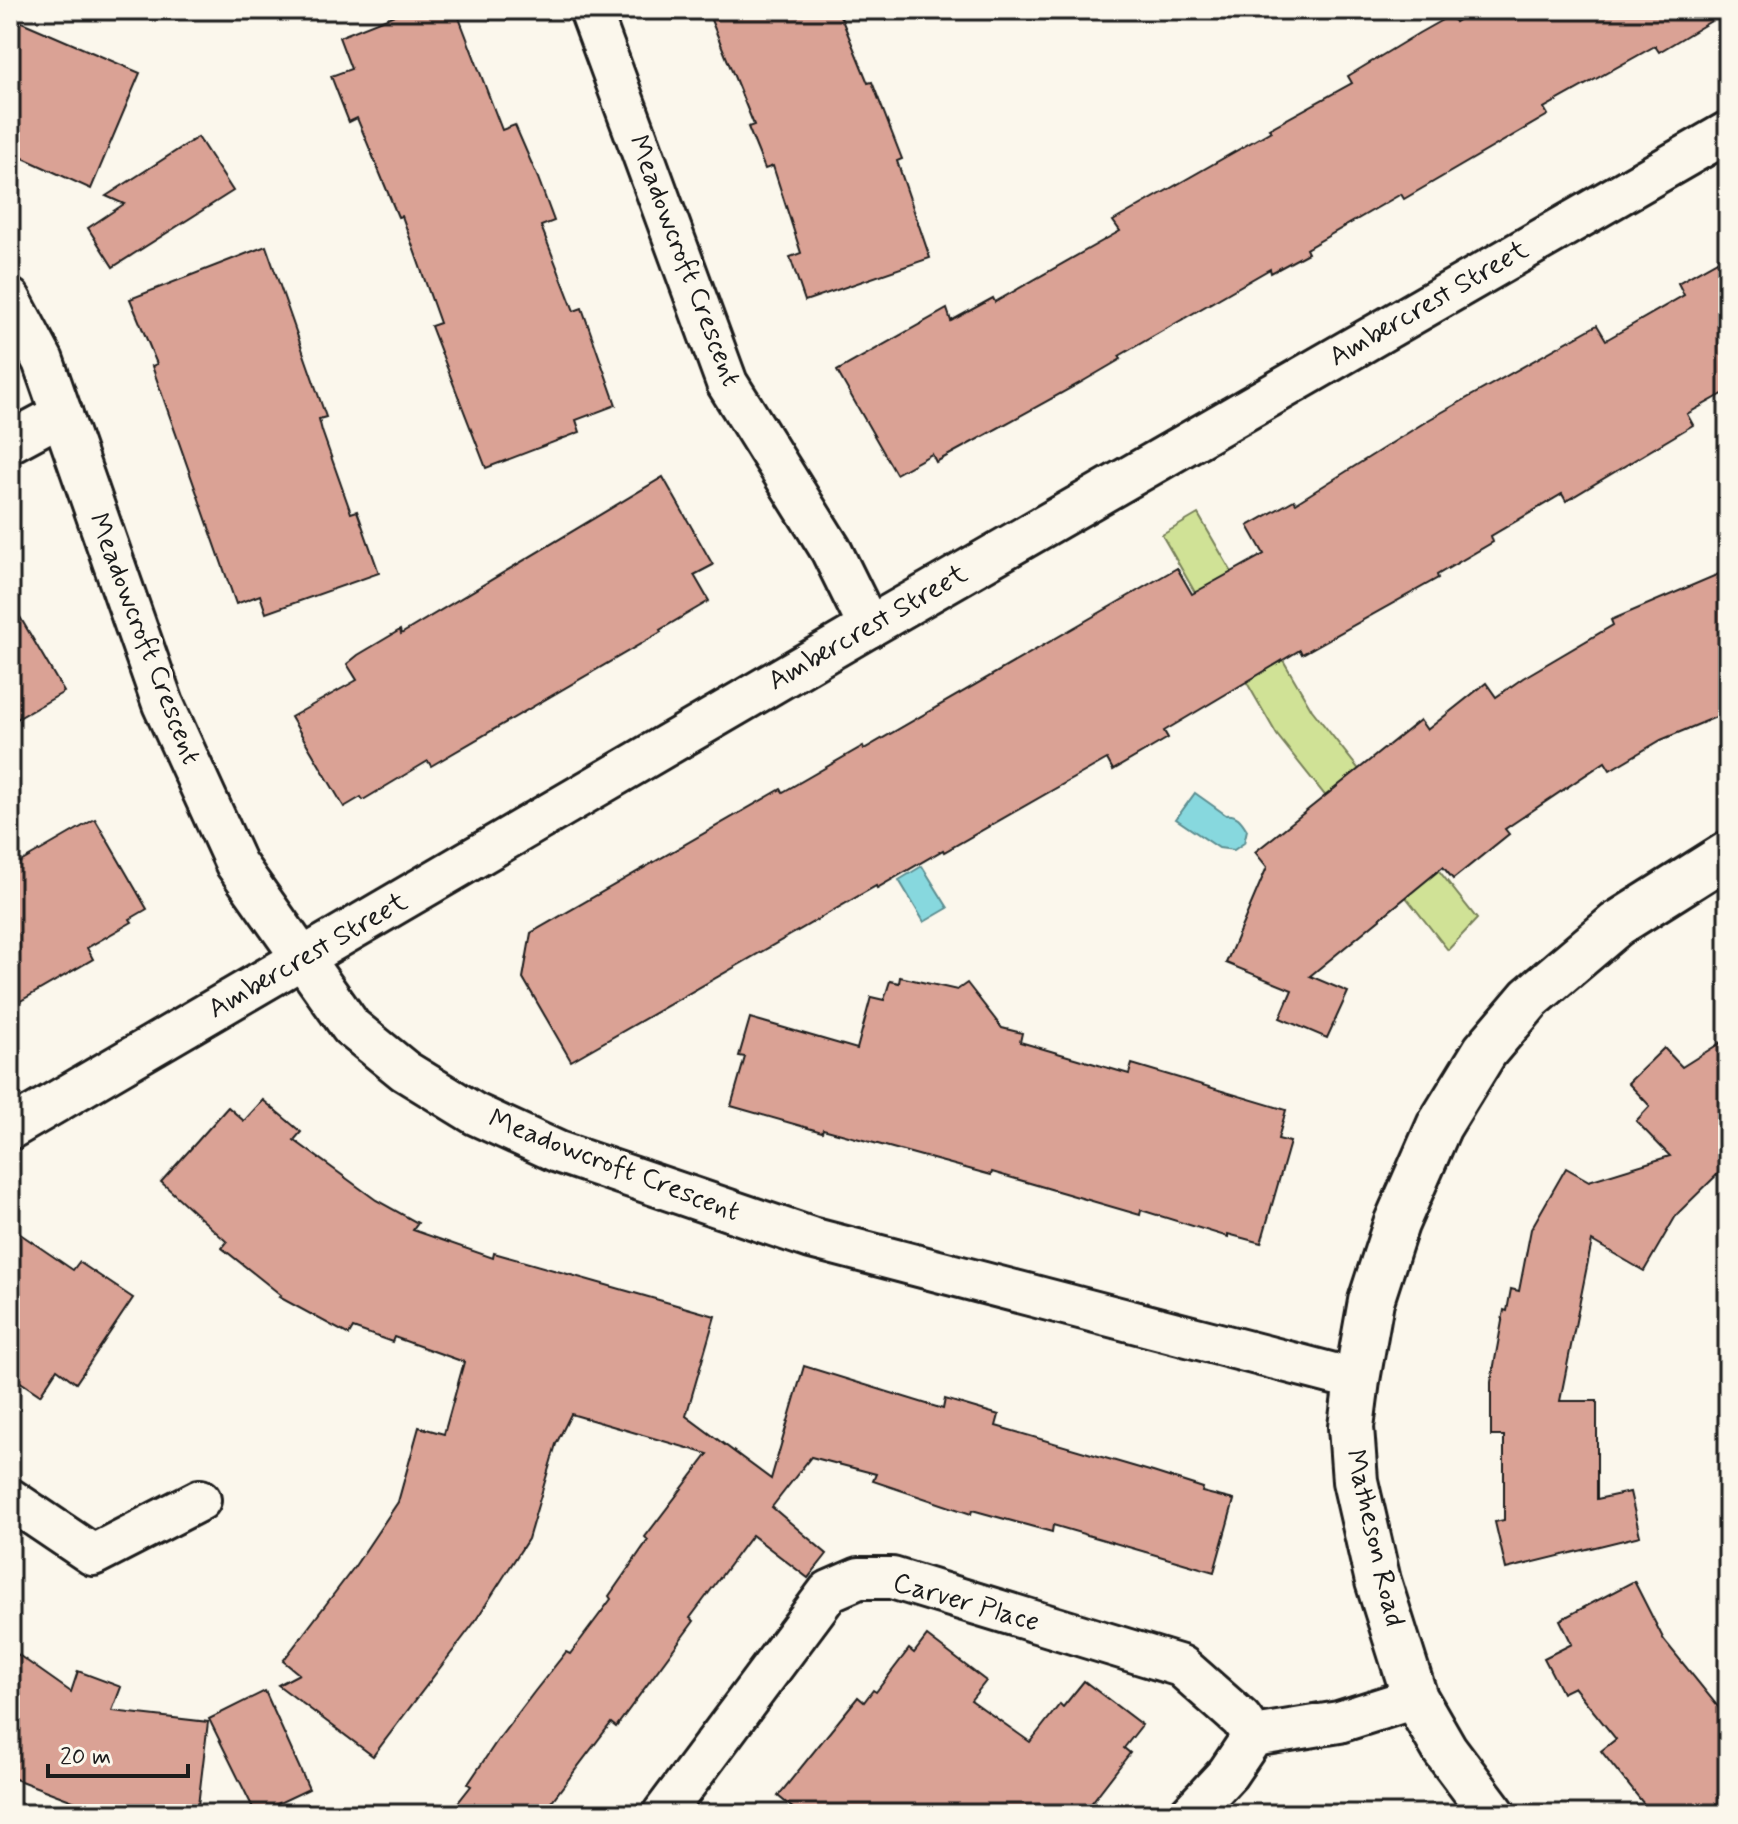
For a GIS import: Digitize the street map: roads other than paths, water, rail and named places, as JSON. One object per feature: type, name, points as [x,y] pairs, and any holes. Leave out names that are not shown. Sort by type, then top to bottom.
[{"type":"street","name":"Meadowcroft Crescent","points":[[590,10],[727,383],[831,550],[869,627]]},
{"type":"street","name":"Ambercrest Street","points":[[10,1129],[869,627],[1728,132]]},
{"type":"street","name":"Meadowcroft Crescent","points":[[10,299],[43,361],[163,704],[236,864],[351,1027],[405,1071],[475,1114],[558,1152],[811,1238],[1357,1380]]},
{"type":"street","points":[[10,442],[62,414]]},
{"type":"street","name":"Matheson Road","points":[[1493,1814],[1445,1750],[1415,1698],[1378,1581],[1355,1481],[1351,1427],[1371,1301],[1396,1224],[1439,1126],[1485,1051],[1530,998],[1617,924],[1728,854]]},
{"type":"street","points":[[10,1499],[93,1555],[200,1500]]},
{"type":"street","name":"Carver Place","points":[[663,1814],[829,1591],[859,1578],[892,1578],[1181,1666],[1241,1719],[1253,1736]]},
{"type":"street","points":[[1190,1814],[1228,1773],[1253,1736],[1339,1722],[1415,1698]]},
{"type":"water","points":[[1195,793],[1226,815],[1239,819],[1247,830],[1244,843],[1234,850],[1219,848],[1176,819]]},
{"type":"water","points":[[922,866],[948,908],[924,922],[899,880]]}]
